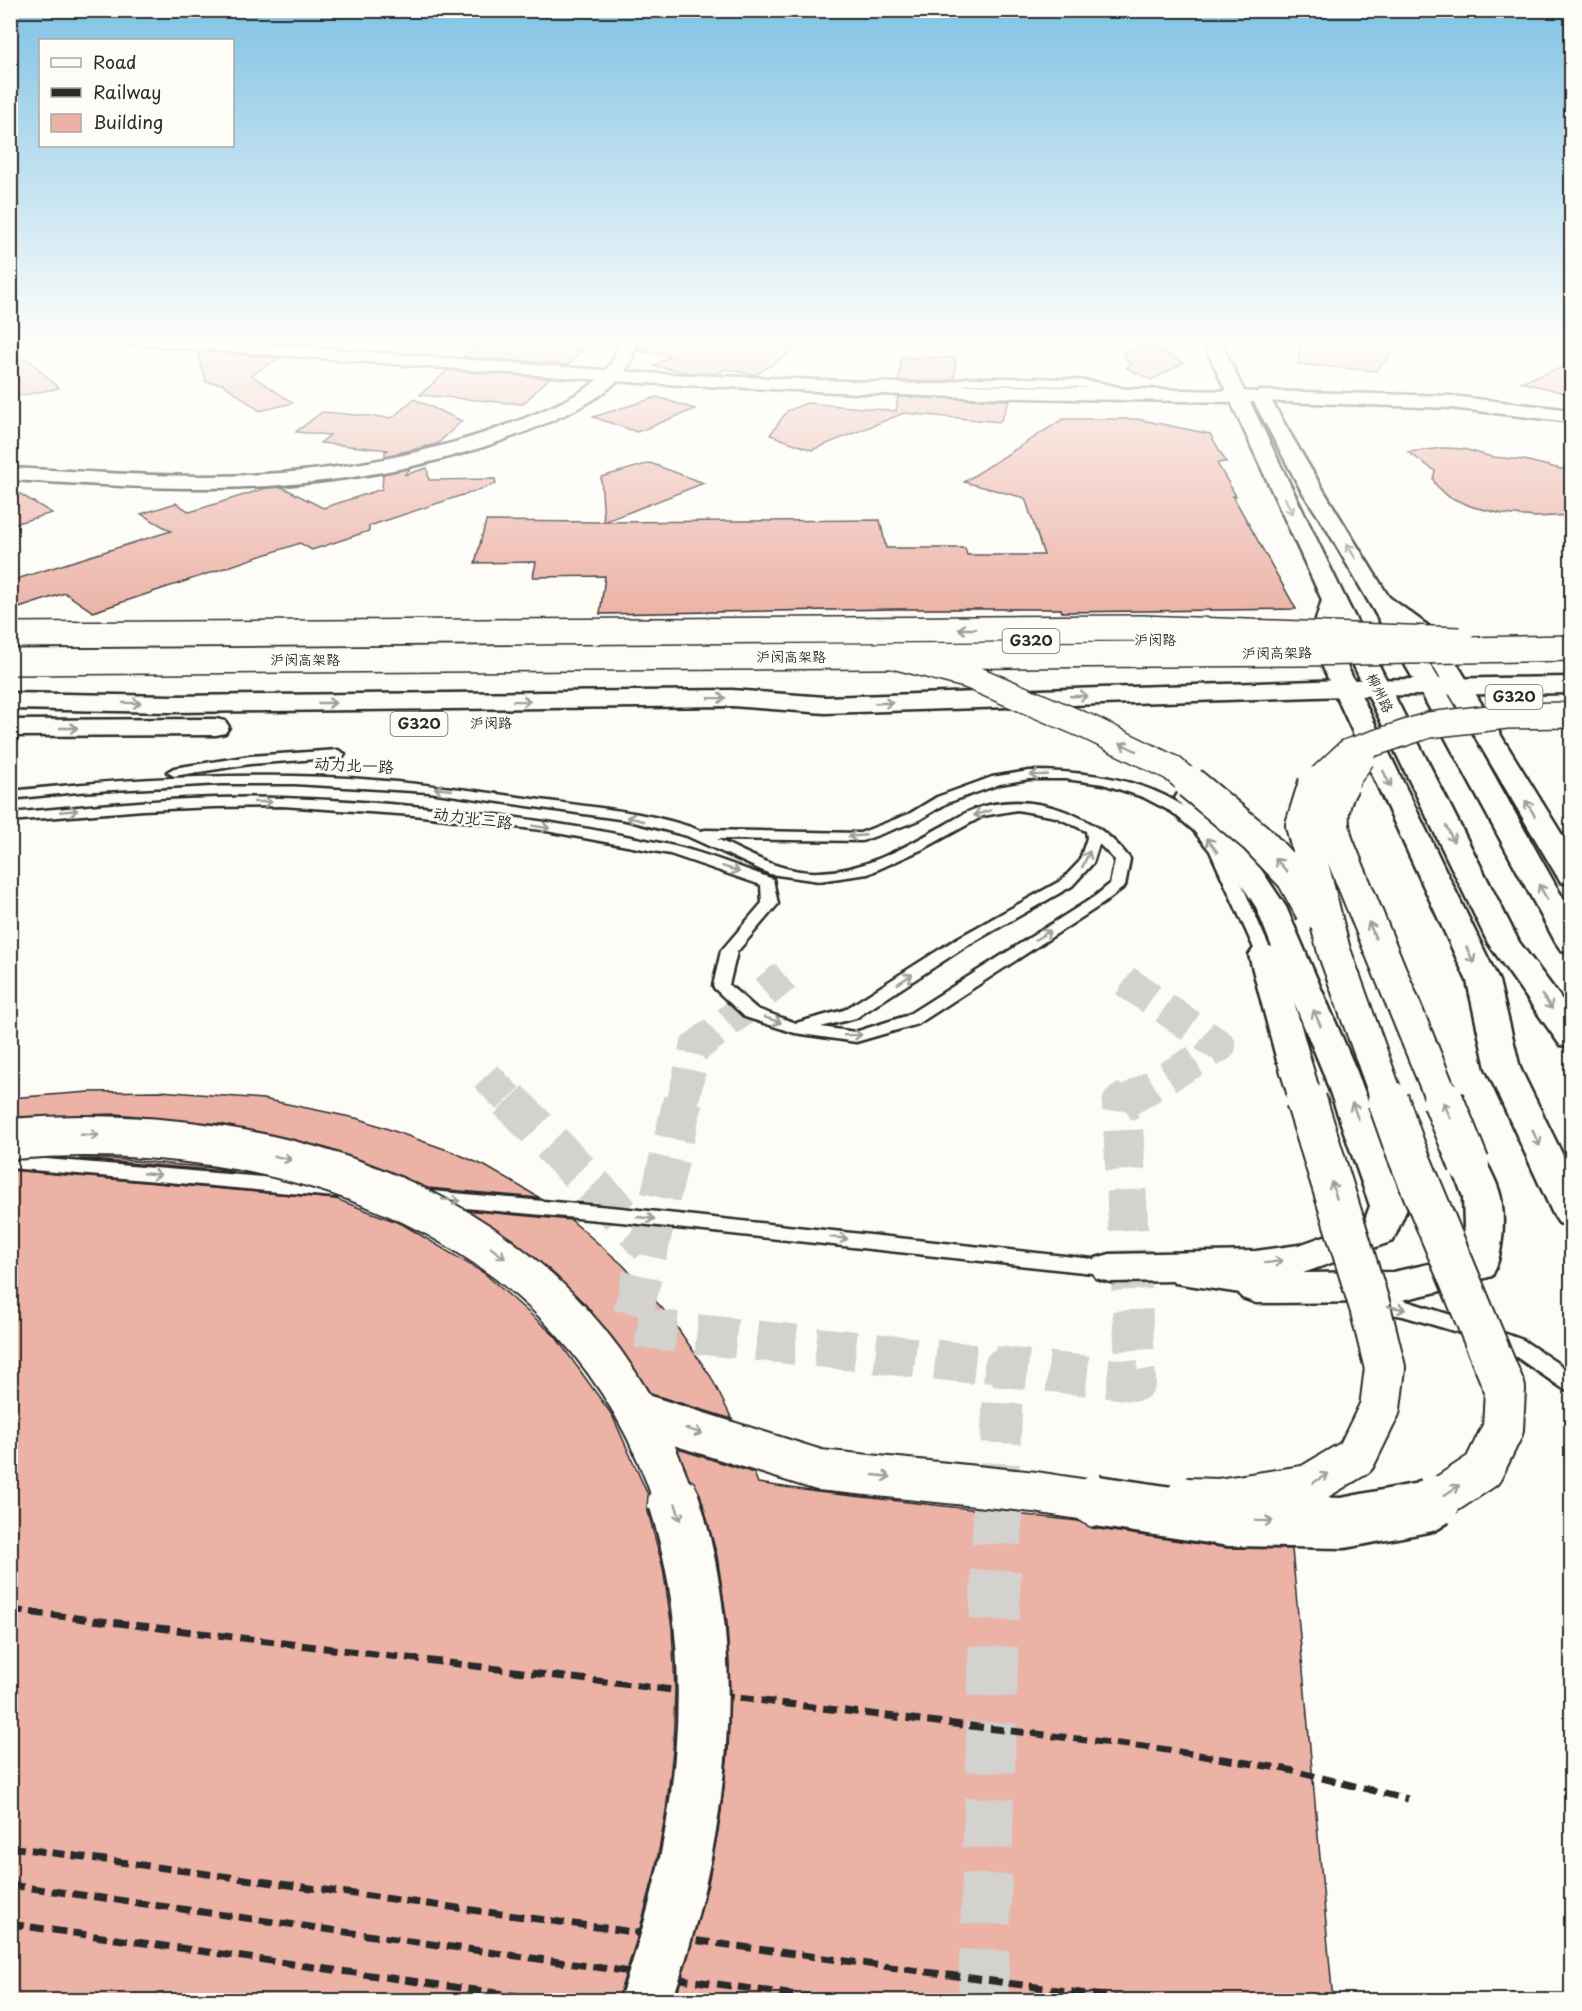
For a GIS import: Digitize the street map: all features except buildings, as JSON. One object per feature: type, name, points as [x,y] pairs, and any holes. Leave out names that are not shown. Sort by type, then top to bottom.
[{"type":"main road","points":[[10,474],[212,482],[280,478],[398,461],[507,432]]},
{"type":"main road","name":"柳州路","points":[[1254,432],[1334,600],[1504,943],[1572,1036]]},
{"type":"main road","points":[[1279,432],[1311,490],[1338,528],[1381,602],[1421,648],[1444,687],[1572,876]]},
{"type":"main road","points":[[1334,600],[1327,649],[1483,981],[1503,1068],[1572,1214]]},
{"type":"main road","points":[[11,652],[956,652],[1358,649],[1421,648],[1572,637]]},
{"type":"main road","points":[[11,652],[781,640],[855,649],[917,661],[969,676],[1088,727],[1172,768],[1256,838],[1293,877],[1334,951]]},
{"type":"main road","name":"沪闵高架路","points":[[11,652],[1292,653],[1572,646]]},
{"type":"main road","points":[[1421,648],[1572,657]]},
{"type":"main road","name":"沪闵高架路","points":[[10,684],[1572,671]]},
{"type":"main road","name":"沪闵路","points":[[10,701],[171,704],[732,698],[825,705],[1377,687],[1572,685]]},
{"type":"main road","points":[[1444,687],[1572,943]]},
{"type":"main road","name":"沪闵路","points":[[1444,687],[1572,707]]},
{"type":"main road","name":"沪闵路","points":[[10,728],[739,720],[825,705]]},
{"type":"main road","points":[[638,1413],[819,1470],[1035,1492],[1231,1521],[1343,1523],[1426,1507],[1483,1470],[1503,1429],[1505,1389],[1405,1148],[1334,951],[1302,825],[1314,785],[1348,752],[1429,725],[1506,716],[1572,715]]},
{"type":"main road","points":[[1256,1288],[1393,1287],[1437,1278],[1478,1266],[1483,1226],[1482,1197],[1363,909],[1337,843],[1331,819],[1338,793],[1349,772],[1380,740]]},
{"type":"main road","points":[[1110,1268],[1256,1264],[1302,1259],[1379,1231],[1389,1206],[1340,1072],[1271,907],[1219,826],[1194,803],[1155,760]]},
{"type":"main road","points":[[1035,1492],[1219,1499],[1309,1485],[1356,1456],[1380,1408],[1385,1368],[1370,1307],[1294,1061],[1265,955]]},
{"type":"main road","points":[[10,1139],[60,1134],[105,1135],[233,1146],[321,1166],[382,1188],[441,1216],[495,1250],[544,1291],[592,1343],[638,1413],[668,1479],[687,1541],[700,1618],[704,1726],[697,1804],[682,1881],[660,1963],[645,2001]]},
{"type":"lane","points":[[10,789],[40,792],[81,778],[186,771],[250,760],[338,754]]},
{"type":"lane","points":[[692,833],[769,837],[862,837],[914,817],[942,800],[968,789],[997,780],[1029,775],[1065,775],[1105,780],[1148,794],[1177,809],[1198,827],[1217,850],[1265,955]]},
{"type":"lane","name":"动力北一路","points":[[10,795],[148,783],[220,780],[362,782],[429,788],[627,816],[692,833]]},
{"type":"lane","name":"动力北三路","points":[[10,817],[132,806],[214,803],[347,806],[541,826],[673,850],[768,882],[770,904],[729,951],[721,986],[751,1013],[795,1028]]},
{"type":"lane","points":[[692,833],[775,871],[819,877],[863,871],[920,845],[979,812],[1017,806],[1060,813],[1093,829],[1123,859],[1117,886],[1099,900],[912,1020],[856,1037],[795,1028]]},
{"type":"lane","points":[[795,1028],[850,1014],[962,942],[1067,883],[1086,863],[1094,838],[1093,829]]},
{"type":"lane","points":[[10,1162],[576,1210],[1110,1268],[1403,1308],[1460,1325],[1516,1346],[1572,1384]]},
{"type":"tunnel","points":[[683,1101],[695,1048],[785,976]]},
{"type":"tunnel","points":[[1125,981],[1220,1046],[1127,1101]]},
{"type":"tunnel","points":[[486,1076],[510,1101]]},
{"type":"tunnel","points":[[509,1100],[649,1244]]},
{"type":"tunnel","points":[[649,1244],[683,1100]]},
{"type":"tunnel","points":[[1004,1367],[1136,1381],[1122,1104],[1129,1100]]},
{"type":"tunnel","points":[[649,1244],[630,1327],[1004,1367]]},
{"type":"tunnel","points":[[998,1503],[1004,1367]]},
{"type":"tunnel","points":[[983,2000],[998,1501]]},
{"type":"railway","points":[[10,1610],[1161,1749],[1285,1769],[1408,1799]]},
{"type":"railway","points":[[10,1847],[1132,2000]]},
{"type":"railway","points":[[10,1885],[831,2000]]},
{"type":"railway","points":[[10,1924],[546,2000]]}]
